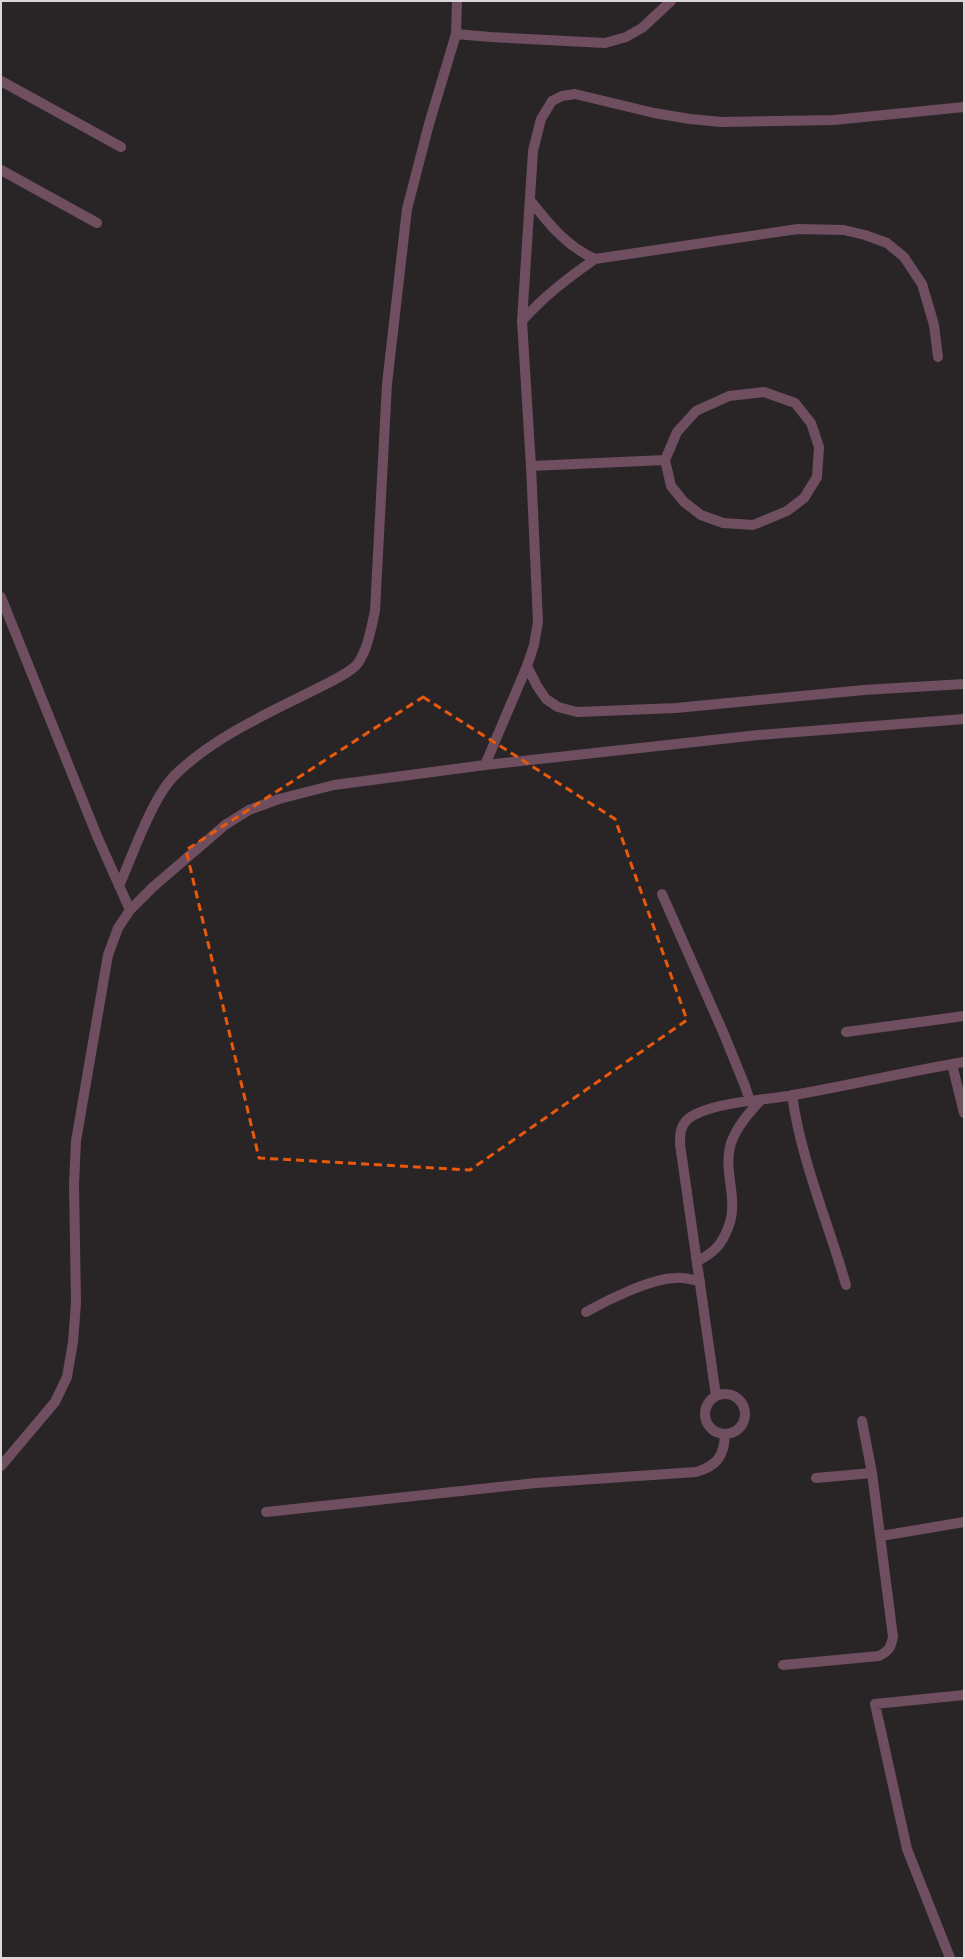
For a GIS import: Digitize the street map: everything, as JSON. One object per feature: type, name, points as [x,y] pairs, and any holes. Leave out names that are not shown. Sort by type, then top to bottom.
[{"type":"street","points":[[119,886],[157,800],[176,774],[203,750],[271,711],[341,675],[357,664],[366,647],[375,611],[386,392],[407,209],[431,116],[456,34],[457,1]]},
{"type":"street","points":[[456,34],[605,43],[626,38],[642,28],[671,1]]},
{"type":"street","points":[[1,81],[121,147]]},
{"type":"street","points":[[485,765],[528,666],[538,622],[531,466],[522,321],[533,151],[541,119],[552,101],[562,96],[575,94],[654,113],[721,122],[834,120],[964,107]]},
{"type":"street","points":[[1,170],[97,223]]},
{"type":"street","points":[[530,200],[561,237],[581,252],[595,259]]},
{"type":"street","points":[[522,321],[554,288],[595,259],[798,229],[844,230],[865,235],[887,243],[904,257],[922,284],[934,325],[938,357]]},
{"type":"street","points":[[764,392],[795,403],[811,423],[819,447],[817,477],[804,498],[787,511],[753,525],[722,523],[700,515],[684,502],[671,486],[665,460],[677,432],[696,411],[729,396],[764,392]]},
{"type":"street","points":[[531,466],[665,460]]},
{"type":"street","points":[[1,597],[91,822],[130,910]]},
{"type":"street","points":[[528,666],[537,686],[546,699],[558,707],[577,712],[676,708],[864,690],[964,684]]},
{"type":"street","points":[[1,1466],[55,1402],[67,1377],[73,1342],[76,1302],[74,1184],[76,1141],[108,955],[118,928],[130,910],[153,887],[224,825],[249,810],[279,799],[334,785],[485,765],[758,735],[964,719]]},
{"type":"street","points":[[662,894],[746,1086],[750,1101]]},
{"type":"street","points":[[846,1032],[964,1016]]},
{"type":"street","points":[[716,1396],[680,1144],[680,1130],[688,1119],[701,1112],[750,1101],[792,1095],[964,1062]]},
{"type":"street","points":[[952,1064],[964,1113]]},
{"type":"street","points":[[792,1095],[795,1117],[805,1154],[846,1285]]},
{"type":"street","points":[[698,1262],[711,1254],[723,1242],[733,1217],[734,1204],[729,1158],[731,1144],[736,1131],[761,1100]]},
{"type":"street","points":[[586,1312],[601,1304],[661,1280],[676,1278],[700,1281]]},
{"type":"street","points":[[728,1394],[740,1400],[745,1412],[742,1425],[738,1430],[725,1435],[713,1431],[705,1419],[706,1406],[716,1396],[728,1394]]},
{"type":"street","points":[[783,1665],[879,1656],[891,1647],[893,1636],[881,1536],[872,1473],[862,1421]]},
{"type":"street","points":[[266,1512],[536,1483],[696,1472],[714,1464],[722,1454],[725,1435]]},
{"type":"street","points":[[816,1478],[872,1473]]},
{"type":"street","points":[[881,1536],[964,1522]]},
{"type":"street","points":[[950,1958],[906,1849],[875,1704],[964,1695]]},
{"type":"highlighted area","points":[[423,697],[615,819],[687,1020],[470,1170],[259,1158],[186,850]]}]
